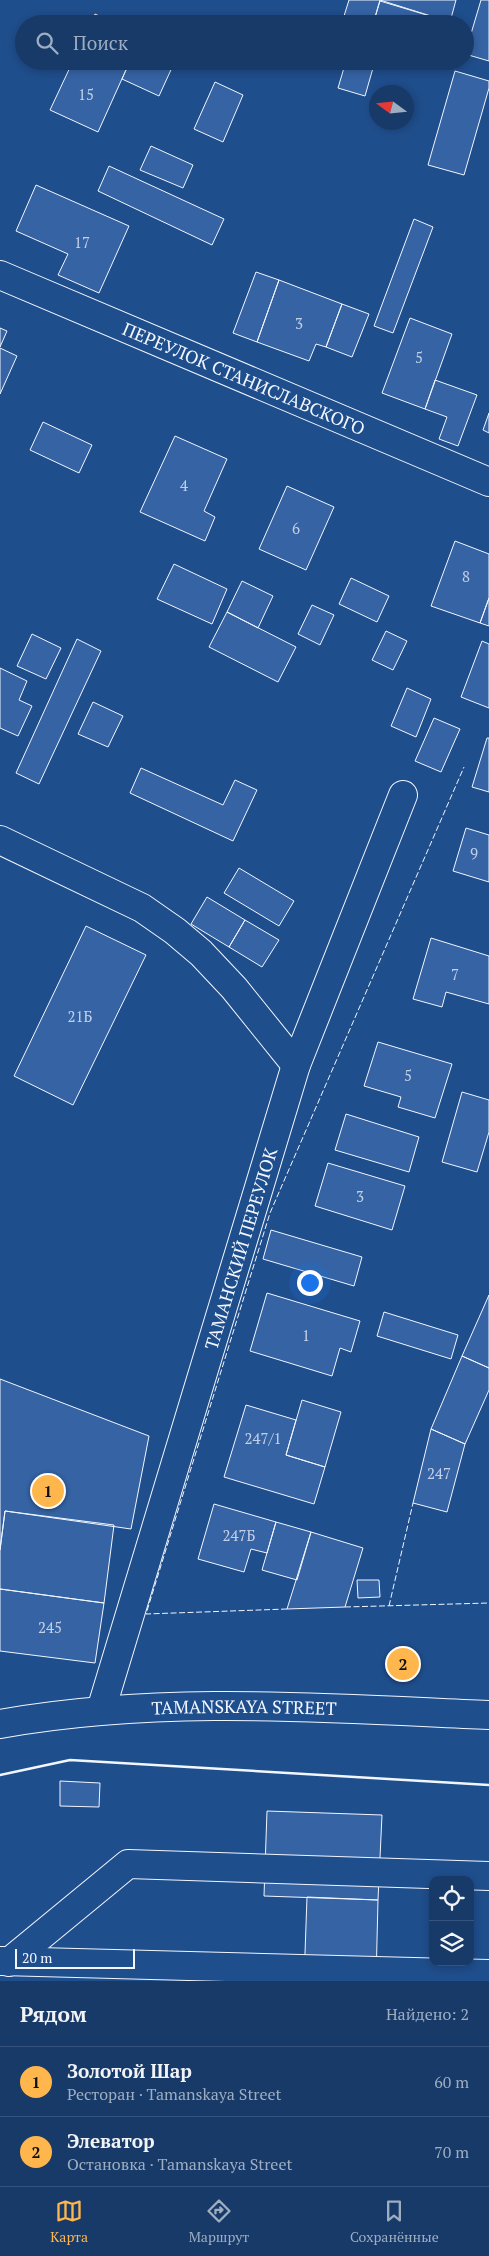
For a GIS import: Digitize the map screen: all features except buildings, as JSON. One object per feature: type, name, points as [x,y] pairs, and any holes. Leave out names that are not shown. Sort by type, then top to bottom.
[{"type":"street","name":"ПЕРЕУЛОК СТАНИСЛАВСКОГО","points":[[0,274],[489,482]]},
{"type":"street","name":"ТАМАНСКИЙ ПЕРЕУЛОК","points":[[101,1710],[296,1065],[403,795]]},
{"type":"street","points":[[0,840],[142,908],[175,931],[201,953],[234,988],[296,1065]]},
{"type":"street","name":"TAMANSKAYA STREET","points":[[0,1724],[101,1710],[263,1705],[489,1715]]},
{"type":"street","points":[[5,1962],[128,1864],[489,1876]]},
{"type":"street","points":[[5,1962],[489,1974]]},
{"type":"fence","points":[[287,1609],[146,1614],[270,1213],[464,767]]},
{"type":"fence","points":[[389,1606],[413,1503]]},
{"type":"fence","points":[[345,1607],[489,1603]]},
{"type":"wall","points":[[0,1775],[70,1760],[489,1785]]},
{"type":"place","name":"Золотой Шар","points":[[48,1491]]},
{"type":"place","name":"Элеватор","points":[[403,1664]]}]
